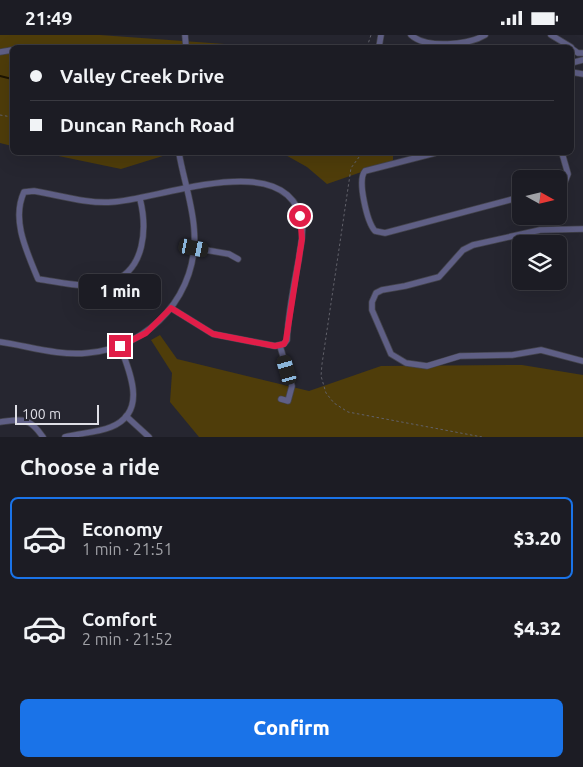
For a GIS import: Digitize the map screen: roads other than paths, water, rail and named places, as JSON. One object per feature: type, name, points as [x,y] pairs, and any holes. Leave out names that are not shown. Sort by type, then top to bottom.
[{"type":"street","points":[[411,35],[422,41],[439,44],[475,40],[486,35]]},
{"type":"street","points":[[551,35],[566,45]]},
{"type":"street","points":[[0,342],[74,353],[87,353],[120,346],[146,333],[171,308],[188,275],[194,248],[194,227],[179,155]]},
{"type":"street","points":[[427,155],[365,171],[361,185],[375,231],[385,233],[512,199]]},
{"type":"street","points":[[563,155],[567,170]]},
{"type":"street","points":[[140,199],[145,218],[144,240],[136,260],[122,275],[111,282],[87,285],[38,279],[20,229],[19,203],[24,192],[34,191],[98,202],[140,199],[186,187],[258,181],[283,192],[295,206],[302,221],[302,239],[286,340],[282,345]]},
{"type":"street","points":[[583,229],[540,230],[473,245],[463,250],[442,275],[405,286],[378,291],[374,296],[372,306],[376,323],[391,354],[397,359],[414,365],[433,366],[466,355],[512,355],[541,350],[583,361]]},
{"type":"street","points":[[194,248],[228,254],[238,259]]},
{"type":"street","points":[[171,308],[213,334],[282,345]]},
{"type":"street","points":[[281,399],[288,401],[292,390],[282,345]]},
{"type":"street","points":[[65,437],[110,427],[126,416],[133,402],[134,384],[120,346]]},
{"type":"street","points":[[126,416],[149,437]]},
{"type":"street","points":[[0,422],[20,419],[28,421],[34,425],[43,437]]},
{"type":"waterway","points":[[0,76],[10,78]]}]
